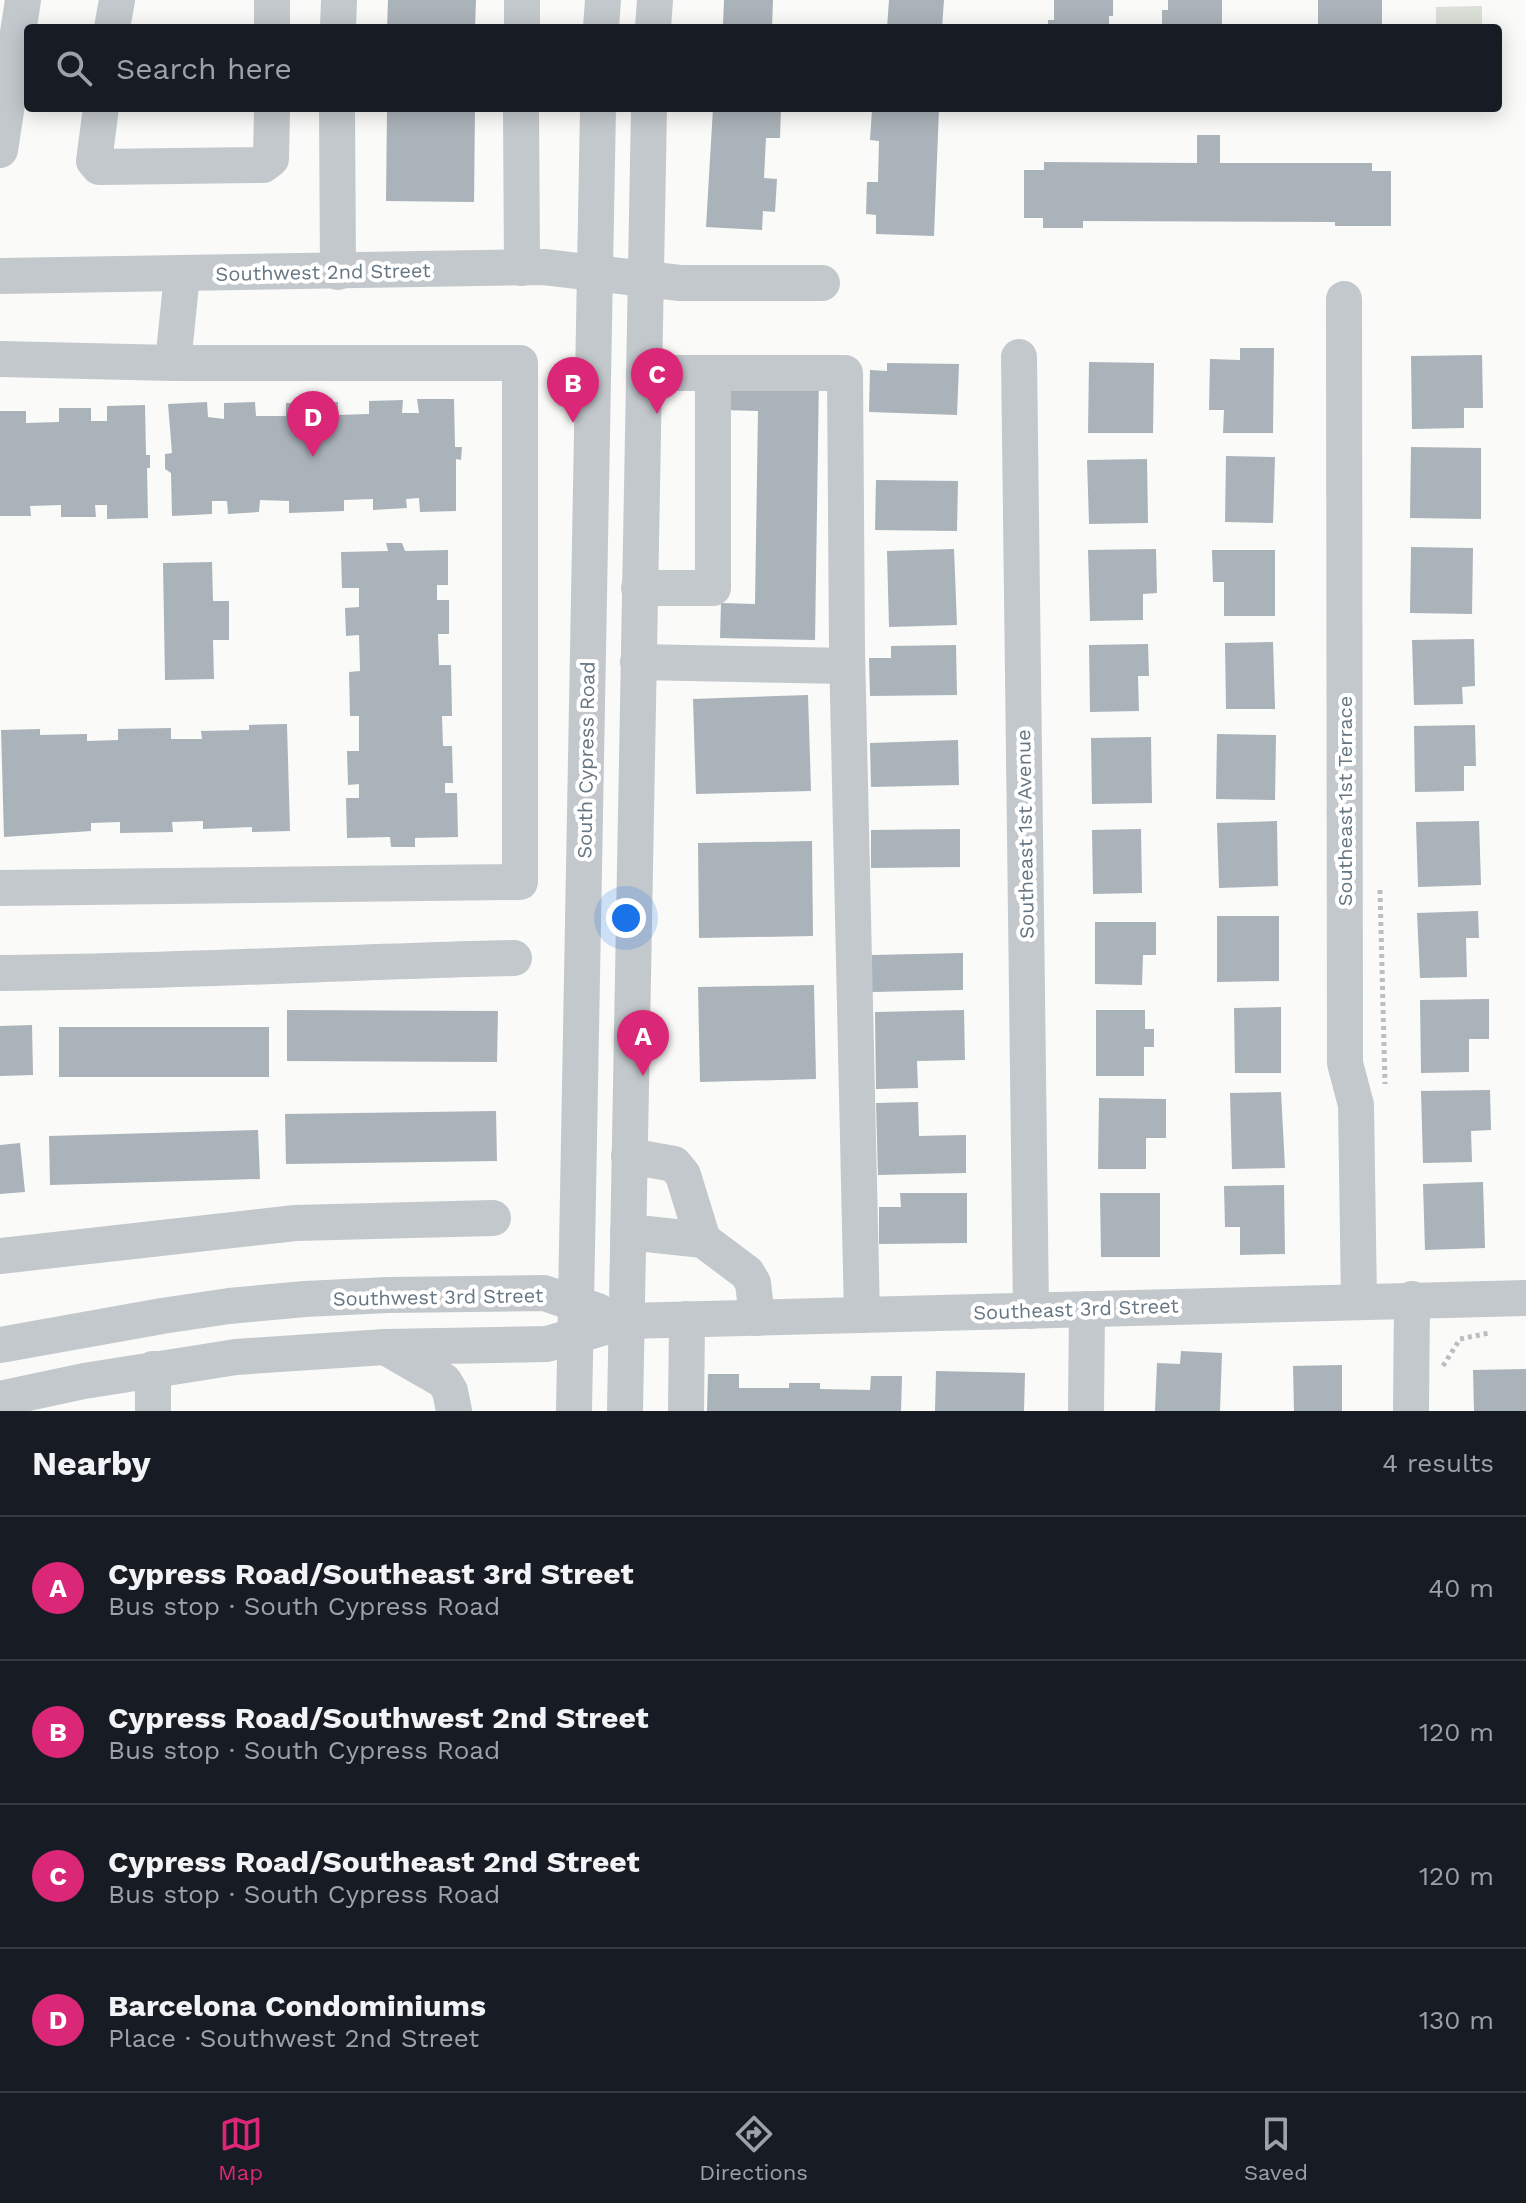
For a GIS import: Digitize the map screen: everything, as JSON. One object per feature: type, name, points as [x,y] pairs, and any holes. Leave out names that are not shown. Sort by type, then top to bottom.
[{"type":"street","points":[[113,24],[117,0]]},
{"type":"street","points":[[272,0],[272,24]]},
{"type":"street","points":[[338,24],[339,0]]},
{"type":"street","points":[[522,0],[522,24]]},
{"type":"street","points":[[601,24],[603,0]]},
{"type":"street","points":[[653,24],[655,0]]},
{"type":"street","points":[[0,150],[23,18]]},
{"type":"street","points":[[100,112],[94,161],[99,167],[263,165],[271,159],[272,112]]},
{"type":"street","points":[[337,112],[338,272]]},
{"type":"street","points":[[521,112],[522,268]]},
{"type":"street","name":"South Cypress Road","points":[[574,1411],[598,112]]},
{"type":"street","points":[[625,1411],[649,112]]},
{"type":"street","name":"Southwest 2nd Street","points":[[0,276],[544,267],[645,279]]},
{"type":"street","points":[[173,363],[182,275]]},
{"type":"street","points":[[645,279],[680,283],[822,283]]},
{"type":"street","name":"Southeast 1st Terrace","points":[[1344,299],[1345,1063],[1356,1105],[1359,1301]]},
{"type":"street","name":"Southeast 1st Avenue","points":[[1019,357],[1031,1311]]},
{"type":"street","points":[[0,359],[173,363],[520,363],[520,882],[0,888]]},
{"type":"street","points":[[644,373],[845,373],[847,666],[862,1315]]},
{"type":"street","points":[[639,588],[713,588],[713,373]]},
{"type":"street","points":[[638,662],[847,666]]},
{"type":"street","points":[[0,973],[125,972],[334,962],[514,958]]},
{"type":"street","points":[[629,1156],[674,1164],[683,1175],[703,1240]]},
{"type":"street","points":[[0,1256],[295,1223],[493,1218]]},
{"type":"street","points":[[628,1232],[703,1240],[747,1273],[753,1283],[757,1318]]},
{"type":"street","name":"Southwest 3rd Street","points":[[0,1345],[229,1306],[388,1295],[544,1293],[576,1319],[626,1321]]},
{"type":"street","name":"Southeast 3rd Street","points":[[626,1321],[1526,1298]]},
{"type":"street","points":[[1411,1411],[1412,1299]]},
{"type":"street","points":[[1086,1411],[1087,1309]]},
{"type":"street","points":[[0,1399],[153,1369],[236,1357],[385,1347],[547,1344],[576,1319]]},
{"type":"street","points":[[686,1411],[687,1319]]},
{"type":"street","points":[[385,1347],[444,1381],[450,1391],[454,1411]]},
{"type":"street","points":[[153,1369],[153,1411]]},
{"type":"path","points":[[1379,881],[1386,1095]]},
{"type":"path","points":[[1442,1368],[1460,1339],[1495,1331]]},
{"type":"shaded area","points":[[1482,6],[1482,24],[1436,24],[1436,7]]},
{"type":"building","points":[[388,0],[476,0],[475,24],[387,24]]},
{"type":"building","points":[[724,0],[773,0],[772,24],[723,24]]},
{"type":"building","points":[[889,0],[944,0],[942,24],[887,24]]},
{"type":"building","points":[[1054,0],[1113,0],[1113,16],[1109,16],[1109,24],[1048,24],[1048,20],[1054,20]]},
{"type":"building","points":[[1168,0],[1222,0],[1222,24],[1162,24],[1162,10],[1168,10]]},
{"type":"building","points":[[1318,0],[1382,0],[1382,24],[1318,24]]},
{"type":"building","points":[[387,112],[475,112],[474,202],[386,201]]},
{"type":"building","points":[[713,112],[781,112],[780,138],[766,138],[764,178],[777,179],[775,212],[763,211],[762,230],[706,227]]},
{"type":"building","points":[[872,112],[939,112],[934,236],[876,234],[876,215],[866,214],[867,182],[878,182],[879,141],[870,140]]},
{"type":"building","points":[[1197,135],[1220,135],[1220,163],[1372,163],[1372,171],[1391,171],[1391,226],[1335,226],[1335,222],[1083,221],[1083,228],[1043,228],[1043,218],[1024,218],[1024,170],[1044,170],[1044,162],[1197,163]]},
{"type":"building","points":[[1240,348],[1274,348],[1273,433],[1223,433],[1224,410],[1209,410],[1210,359],[1240,360]]},
{"type":"building","points":[[1482,355],[1483,408],[1464,408],[1464,428],[1412,429],[1411,356]]},
{"type":"building","points":[[1089,362],[1154,363],[1153,433],[1088,433]]},
{"type":"building","points":[[887,363],[959,364],[957,415],[869,412],[870,370],[887,371]]},
{"type":"building","points":[[724,374],[819,376],[815,640],[720,638],[721,603],[755,604],[758,411],[723,410]]},
{"type":"building","points":[[417,399],[454,399],[455,447],[462,447],[461,460],[456,459],[456,511],[420,512],[419,498],[406,499],[407,508],[373,510],[373,499],[344,500],[344,511],[289,513],[289,501],[260,500],[259,512],[228,514],[227,501],[212,501],[212,514],[172,516],[171,473],[165,469],[165,454],[172,453],[168,404],[207,402],[208,417],[224,419],[224,403],[255,402],[256,416],[286,416],[286,403],[338,402],[338,415],[369,414],[369,401],[403,400],[402,413],[419,413]]},
{"type":"building","points":[[145,405],[146,455],[150,455],[150,468],[147,468],[148,518],[107,519],[107,505],[95,505],[96,517],[61,517],[61,505],[30,506],[31,516],[0,516],[0,411],[26,411],[26,423],[59,422],[59,408],[91,408],[91,421],[107,421],[107,406]]},
{"type":"building","points":[[1411,447],[1481,448],[1481,519],[1410,518]]},
{"type":"building","points":[[1226,456],[1275,457],[1273,523],[1225,522]]},
{"type":"building","points":[[1147,459],[1148,523],[1089,524],[1087,460]]},
{"type":"building","points":[[876,480],[958,481],[957,531],[875,530]]},
{"type":"building","points":[[386,543],[402,543],[405,551],[448,550],[448,585],[437,585],[437,600],[449,600],[449,634],[438,634],[439,665],[451,665],[452,716],[442,716],[443,746],[452,746],[453,783],[445,783],[445,793],[457,793],[458,837],[415,838],[415,847],[391,847],[390,837],[347,838],[346,798],[359,798],[359,784],[348,785],[347,751],[359,751],[359,716],[350,716],[349,672],[360,671],[359,635],[346,636],[345,608],[359,607],[359,588],[342,588],[341,552],[388,551]]},
{"type":"building","points":[[1411,547],[1473,548],[1472,614],[1410,613]]},
{"type":"building","points":[[954,549],[957,625],[889,627],[887,551]]},
{"type":"building","points":[[1156,549],[1157,593],[1143,594],[1143,620],[1090,621],[1088,550]]},
{"type":"building","points":[[1212,550],[1275,550],[1275,616],[1224,616],[1224,582],[1213,582]]},
{"type":"building","points":[[212,562],[213,601],[229,601],[229,640],[213,640],[214,679],[165,680],[163,563]]},
{"type":"building","points":[[1474,639],[1475,686],[1462,687],[1463,704],[1414,705],[1412,640]]},
{"type":"building","points":[[1273,642],[1275,709],[1226,709],[1225,643]]},
{"type":"building","points":[[1148,644],[1149,676],[1138,676],[1139,711],[1090,712],[1089,645]]},
{"type":"building","points":[[956,645],[957,695],[870,696],[869,658],[891,658],[891,646]]},
{"type":"building","points":[[808,695],[811,791],[696,794],[693,699]]},
{"type":"building","points":[[287,724],[290,831],[252,832],[252,827],[203,829],[203,821],[172,822],[173,832],[120,833],[120,822],[91,823],[91,831],[4,837],[1,730],[40,729],[40,735],[87,734],[87,741],[118,740],[118,729],[171,728],[171,739],[202,739],[201,731],[249,730],[249,725]]},
{"type":"building","points":[[1475,725],[1476,766],[1464,766],[1464,791],[1415,792],[1414,726]]},
{"type":"building","points":[[1217,734],[1276,735],[1275,800],[1216,799]]},
{"type":"building","points":[[1151,737],[1152,803],[1092,804],[1091,738]]},
{"type":"building","points":[[958,740],[959,785],[871,787],[870,743]]},
{"type":"building","points":[[1277,821],[1278,886],[1219,888],[1217,823]]},
{"type":"building","points":[[1479,821],[1481,885],[1418,887],[1416,822]]},
{"type":"building","points":[[960,829],[960,867],[871,868],[871,830]]},
{"type":"building","points":[[1141,829],[1142,893],[1093,894],[1092,830]]},
{"type":"building","points":[[812,841],[813,936],[699,938],[698,843]]},
{"type":"building","points":[[1478,911],[1479,938],[1466,938],[1467,977],[1420,978],[1417,913]]},
{"type":"building","points":[[1217,916],[1279,916],[1279,981],[1217,982]]},
{"type":"building","points":[[1095,922],[1156,922],[1156,955],[1143,955],[1142,985],[1095,984]]},
{"type":"building","points":[[963,953],[963,990],[872,992],[872,955]]},
{"type":"building","points":[[814,985],[816,1079],[700,1082],[698,987]]},
{"type":"building","points":[[1489,999],[1489,1039],[1469,1039],[1469,1072],[1421,1073],[1420,1000]]},
{"type":"building","points":[[1281,1007],[1281,1073],[1235,1073],[1234,1008]]},
{"type":"building","points":[[287,1010],[498,1011],[497,1062],[287,1061]]},
{"type":"building","points":[[964,1010],[965,1060],[917,1061],[918,1088],[876,1089],[875,1012]]},
{"type":"building","points":[[1096,1010],[1145,1010],[1145,1029],[1154,1029],[1154,1047],[1144,1047],[1144,1076],[1096,1076]]},
{"type":"building","points":[[32,1025],[33,1075],[0,1076],[0,1026]]},
{"type":"building","points":[[59,1027],[269,1027],[269,1077],[59,1077]]},
{"type":"building","points":[[1490,1090],[1491,1130],[1471,1131],[1472,1162],[1423,1163],[1421,1091]]},
{"type":"building","points":[[1281,1092],[1285,1168],[1232,1169],[1230,1093]]},
{"type":"building","points":[[1099,1098],[1166,1099],[1166,1138],[1146,1138],[1146,1169],[1098,1169]]},
{"type":"building","points":[[918,1102],[919,1136],[966,1135],[966,1173],[878,1175],[876,1103]]},
{"type":"building","points":[[496,1111],[497,1161],[286,1164],[285,1114]]},
{"type":"building","points":[[258,1130],[260,1179],[50,1185],[49,1136]]},
{"type":"building","points":[[20,1143],[25,1192],[0,1194],[0,1145]]},
{"type":"building","points":[[1483,1182],[1485,1248],[1425,1250],[1423,1184]]},
{"type":"building","points":[[1284,1185],[1285,1254],[1240,1255],[1240,1227],[1225,1227],[1224,1186]]},
{"type":"building","points":[[900,1193],[967,1193],[967,1243],[879,1244],[879,1207],[901,1207]]},
{"type":"building","points":[[1100,1193],[1160,1193],[1160,1257],[1101,1257]]},
{"type":"building","points":[[1181,1351],[1222,1353],[1220,1411],[1155,1411],[1157,1363],[1180,1364]]},
{"type":"building","points":[[1342,1365],[1342,1411],[1294,1411],[1293,1366]]},
{"type":"building","points":[[1526,1369],[1526,1411],[1474,1411],[1473,1370]]},
{"type":"building","points":[[936,1371],[1025,1373],[1024,1411],[935,1411]]},
{"type":"building","points":[[708,1374],[739,1374],[739,1388],[789,1388],[789,1383],[820,1383],[820,1389],[870,1390],[871,1376],[902,1376],[901,1411],[707,1411]]},
{"type":"place","name":"Cypress Road/Southeast 2nd Street","points":[[657,414]]},
{"type":"place","name":"Cypress Road/Southwest 2nd Street","points":[[573,423]]},
{"type":"place","name":"Barcelona Condominiums","points":[[313,457]]},
{"type":"place","name":"Cypress Road/Southeast 3rd Street","points":[[643,1076]]}]
